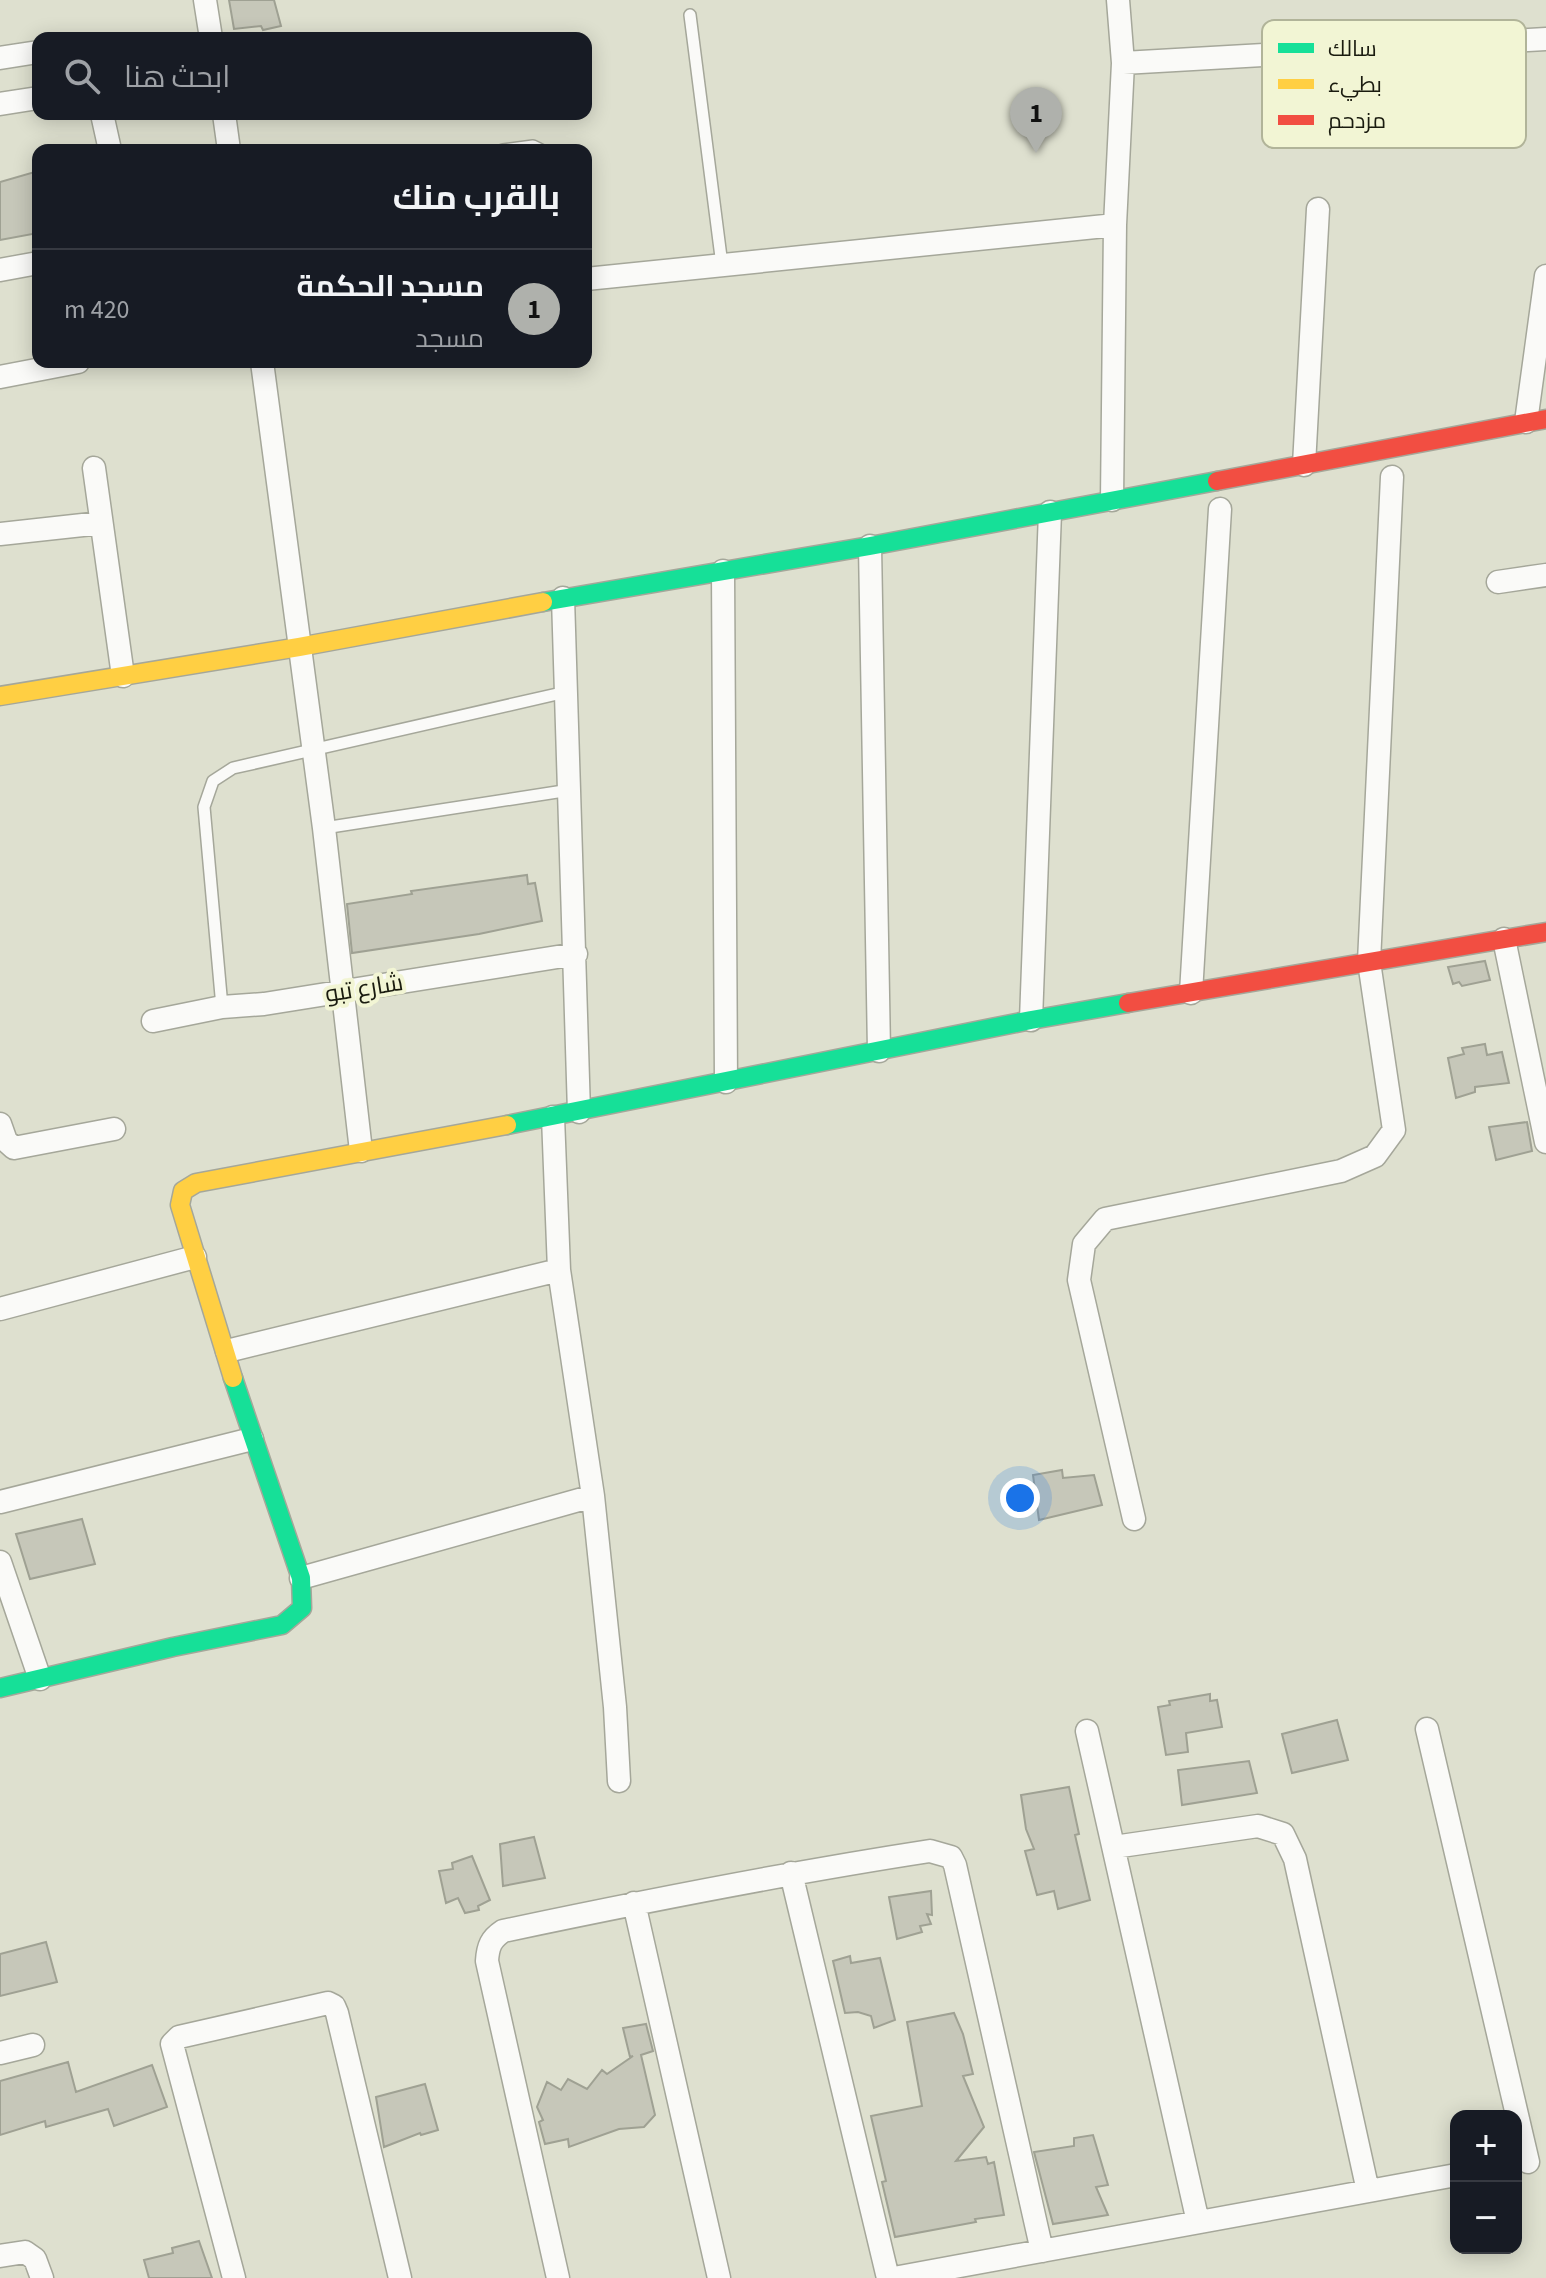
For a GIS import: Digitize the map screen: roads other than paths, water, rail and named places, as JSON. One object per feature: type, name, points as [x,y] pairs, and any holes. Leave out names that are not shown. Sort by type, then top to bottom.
[{"type":"street","points":[[205,0],[210,32]]},
{"type":"street","points":[[1112,500],[1115,225],[1123,63],[1118,0]]},
{"type":"street","points":[[1526,40],[1546,39]]},
{"type":"street","points":[[0,58],[32,53]]},
{"type":"street","points":[[1123,63],[1262,55]]},
{"type":"street","points":[[0,104],[32,99]]},
{"type":"street","points":[[103,120],[109,144]]},
{"type":"street","points":[[225,120],[228,144]]},
{"type":"street","points":[[1304,465],[1318,209]]},
{"type":"street","points":[[592,278],[1115,225]]},
{"type":"street","points":[[0,270],[32,264]]},
{"type":"street","points":[[0,696],[299,647],[870,546],[1536,420],[1546,276]]},
{"type":"street","points":[[0,377],[47,368]]},
{"type":"street","points":[[263,368],[324,828],[361,1151]]},
{"type":"street","points":[[94,468],[123,676]]},
{"type":"street","points":[[1134,1519],[1079,1280],[1084,1244],[1105,1219],[1341,1171],[1375,1156],[1394,1130],[1369,962],[1392,477]]},
{"type":"street","points":[[1191,993],[1220,509]]},
{"type":"street","points":[[1031,1020],[1050,512]]},
{"type":"street","points":[[0,534],[101,523]]},
{"type":"street","points":[[870,546],[879,1051]]},
{"type":"street","points":[[723,571],[726,1082]]},
{"type":"street","points":[[1498,582],[1546,575]]},
{"type":"street","points":[[563,598],[579,1112]]},
{"type":"street","points":[[0,1688],[282,1625],[302,1608],[301,1578],[252,1439],[180,1205],[183,1191],[196,1183],[579,1112],[1031,1020],[1546,932]]},
{"type":"street","points":[[1504,939],[1537,1051],[1546,1142]]},
{"type":"street","name":"شارع تبو","points":[[153,1021],[222,1007],[264,1004],[576,954]]},
{"type":"street","points":[[553,1117],[559,1270],[593,1496],[615,1707],[619,1781]]},
{"type":"street","points":[[0,1124],[6,1141],[14,1148],[114,1129]]},
{"type":"street","points":[[0,1309],[195,1257]]},
{"type":"street","points":[[227,1351],[559,1270]]},
{"type":"street","points":[[0,1502],[252,1439]]},
{"type":"street","points":[[301,1578],[593,1496]]},
{"type":"street","points":[[0,1562],[40,1679]]},
{"type":"street","points":[[1427,1729],[1530,2162]]},
{"type":"street","points":[[1087,1731],[1198,2222]]},
{"type":"street","points":[[1114,1847],[1258,1826],[1283,1834],[1295,1859],[1368,2191]]},
{"type":"street","points":[[558,2278],[487,1961],[493,1937],[503,1931],[634,1903],[930,1851],[951,1857],[955,1865],[1042,2251]]},
{"type":"street","points":[[791,1873],[891,2278],[1450,2176]]},
{"type":"street","points":[[634,1903],[719,2278]]},
{"type":"street","points":[[234,2278],[172,2044],[179,2037],[328,2003],[334,2006],[337,2013],[400,2278]]},
{"type":"street","points":[[0,2053],[33,2045]]},
{"type":"street","points":[[0,2256],[25,2252],[35,2259],[42,2278]]},
{"type":"lane","points":[[690,15],[722,265]]},
{"type":"lane","points":[[222,1007],[204,807],[213,781],[233,768],[566,692]]},
{"type":"lane","points":[[324,828],[570,790]]},
{"type":"place","name":"مسجد الحكمة","points":[[1036,153]]}]
